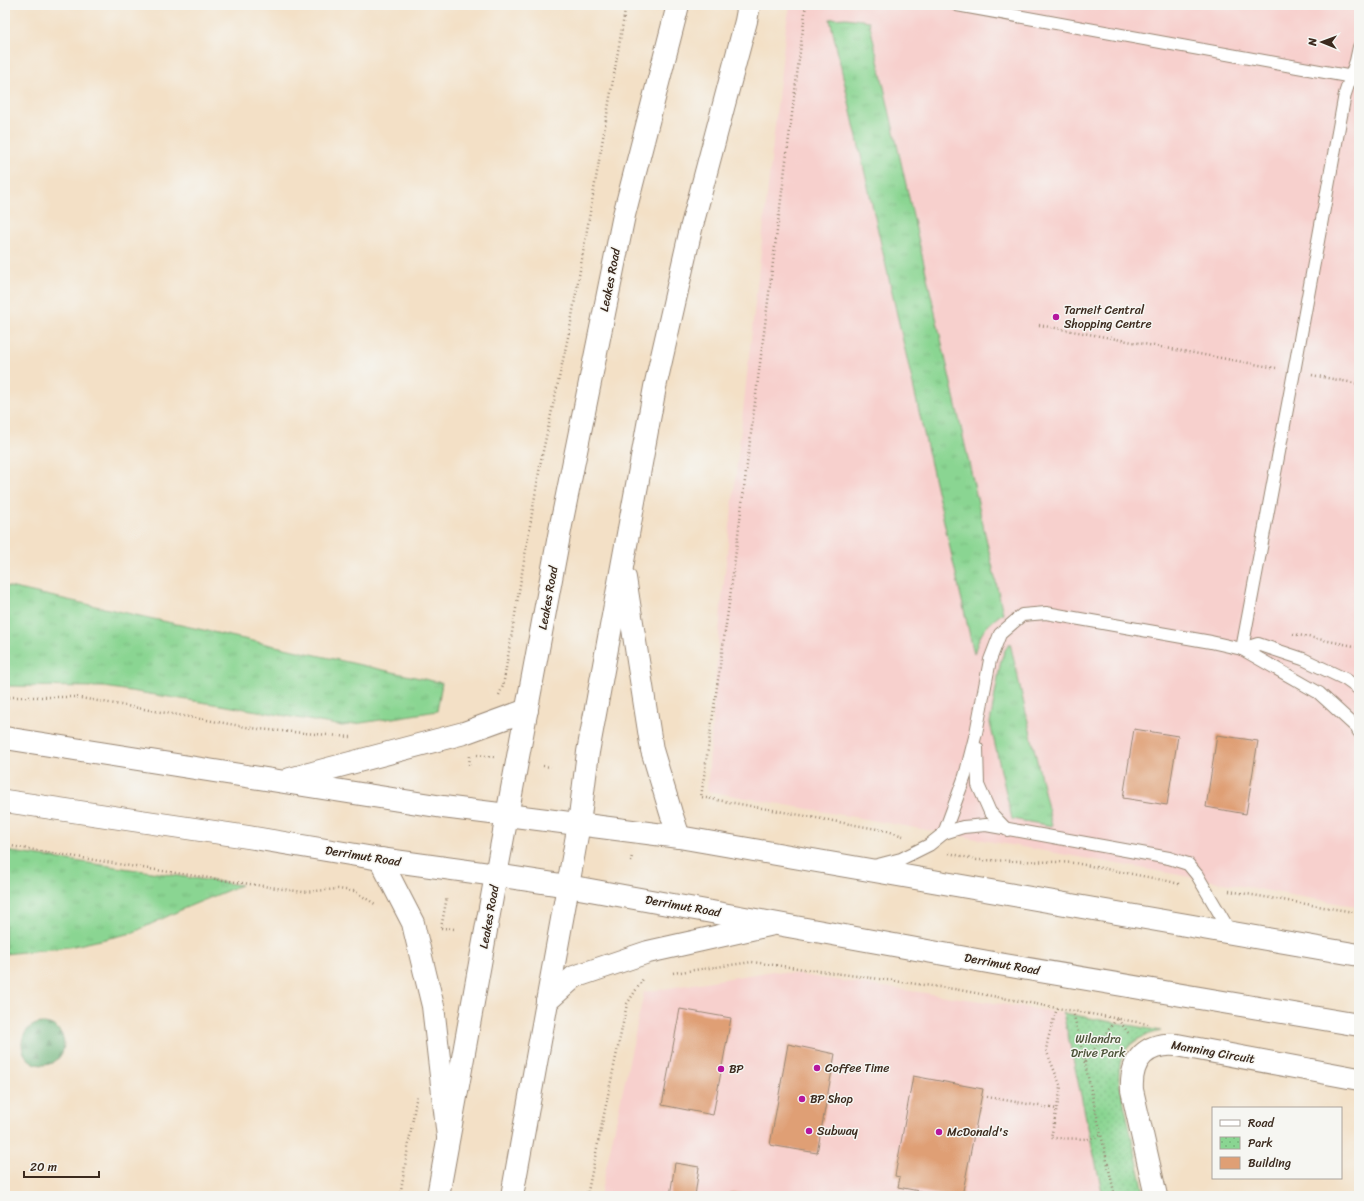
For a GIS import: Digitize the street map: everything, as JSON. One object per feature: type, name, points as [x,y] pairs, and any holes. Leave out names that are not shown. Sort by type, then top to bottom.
[{"type":"main road","name":"Leakes Road","points":[[438,1196],[563,517],[624,215],[678,5]]},
{"type":"main road","points":[[515,1193],[547,1001],[579,824],[588,752],[655,387],[691,229],[749,5]]},
{"type":"main road","points":[[622,561],[652,750],[679,837]]},
{"type":"main road","points":[[281,782],[464,733],[527,710]]},
{"type":"main road","points":[[5,738],[436,806],[679,837],[1359,955]]},
{"type":"main road","name":"Derrimut Road","points":[[5,801],[248,837],[380,859],[568,886],[778,922],[999,964],[1359,1025]]},
{"type":"main road","points":[[380,859],[412,923],[417,939],[433,1006],[448,1137]]},
{"type":"main road","points":[[547,1001],[574,977],[648,952],[778,922]]},
{"type":"main road","name":"Manning Circuit","points":[[1156,1196],[1132,1090],[1132,1074],[1136,1065],[1144,1054],[1150,1049],[1158,1045],[1177,1045],[1359,1079]]},
{"type":"lane","points":[[957,5],[1355,78]]},
{"type":"lane","points":[[1242,649],[1345,94],[1355,78],[1359,47]]},
{"type":"lane","points":[[944,833],[965,776],[976,733],[990,660],[1000,634],[1022,615],[1046,613],[1211,642],[1242,649],[1319,693],[1358,728]]},
{"type":"lane","points":[[1242,649],[1258,644],[1303,659],[1345,679],[1359,689]]},
{"type":"lane","points":[[976,733],[978,785],[990,812],[1007,830]]},
{"type":"lane","points":[[864,869],[901,859],[929,845],[944,833],[963,827],[986,825],[1007,830],[1170,858],[1188,864],[1197,876],[1231,933]]},
{"type":"path","points":[[498,697],[503,686],[541,460],[570,328],[626,5]]},
{"type":"path","points":[[806,5],[730,597],[701,797],[888,831],[905,836]]},
{"type":"path","points":[[1039,325],[1359,384]]},
{"type":"path","points":[[1291,633],[1359,647]]},
{"type":"path","points":[[5,697],[75,697],[258,729],[359,738]]},
{"type":"path","points":[[469,765],[471,753],[495,758]]},
{"type":"path","points":[[543,766],[551,767]]},
{"type":"path","points":[[5,845],[129,866],[303,892],[338,889],[354,891],[380,907]]},
{"type":"path","points":[[944,851],[964,858],[977,860],[1075,863],[1168,881],[1185,886]]},
{"type":"path","points":[[1224,891],[1359,913]]},
{"type":"path","points":[[447,897],[442,928],[455,929]]},
{"type":"path","points":[[671,973],[752,962],[954,989],[1148,1024]]},
{"type":"path","points":[[587,1196],[627,1004],[645,977]]},
{"type":"path","points":[[1057,1008],[1046,1050],[1061,1087],[1051,1138],[1089,1139],[1101,1135]]},
{"type":"path","points":[[1073,1011],[1115,1196]]},
{"type":"path","points":[[1085,1062],[1117,1018]]},
{"type":"path","points":[[400,1196],[419,1087]]},
{"type":"path","points":[[987,1097],[1057,1109]]},
{"type":"shaded area","name":"Tarneit Central Shopping Centre","points":[[790,5],[1359,5],[1359,907],[707,791],[721,607],[786,26]]},
{"type":"shaded area","points":[[773,971],[1063,1013],[1103,1196],[600,1196],[644,992]]},
{"type":"green space","points":[[846,18],[869,21],[1003,613],[984,630],[974,654],[830,19]]},
{"type":"green space","points":[[5,586],[442,683],[437,711],[342,726],[105,687],[5,686]]},
{"type":"green space","points":[[1010,643],[1052,826],[1012,819],[990,723],[1001,660]]},
{"type":"green space","points":[[5,851],[241,885],[185,908],[132,933],[69,947],[5,954]]},
{"type":"green space","name":"Wilandra Drive Park","points":[[1063,1013],[1161,1031],[1142,1037],[1135,1041],[1124,1053],[1119,1070],[1119,1081],[1145,1196],[1103,1196]]},
{"type":"green space","points":[[43,1023],[58,1029],[64,1044],[58,1059],[43,1065],[28,1059],[22,1044],[28,1029]]},
{"type":"building","points":[[1134,729],[1178,736],[1167,805],[1123,798]]},
{"type":"building","points":[[1217,735],[1258,741],[1246,814],[1206,807]]},
{"type":"building","points":[[680,1009],[731,1018],[713,1115],[662,1105]]},
{"type":"building","name":"BP Shop","points":[[788,1044],[835,1054],[817,1153],[770,1145]]},
{"type":"building","name":"McDonald's","points":[[913,1076],[983,1089],[962,1196],[945,1196],[898,1187],[900,1177],[895,1176]]},
{"type":"building","points":[[675,1163],[699,1167],[695,1196],[670,1196]]},
{"type":"building","points":[[731,1192],[752,1195],[752,1196],[731,1196]]},
{"type":"place","name":"Tarneit Central Shopping Centre","points":[[1056,317]]},
{"type":"place","name":"Coffee Time","points":[[817,1068]]},
{"type":"place","name":"BP","points":[[721,1069]]},
{"type":"place","name":"BP Shop","points":[[802,1099]]},
{"type":"place","name":"Subway","points":[[809,1131]]},
{"type":"place","name":"McDonald's","points":[[939,1132]]}]
